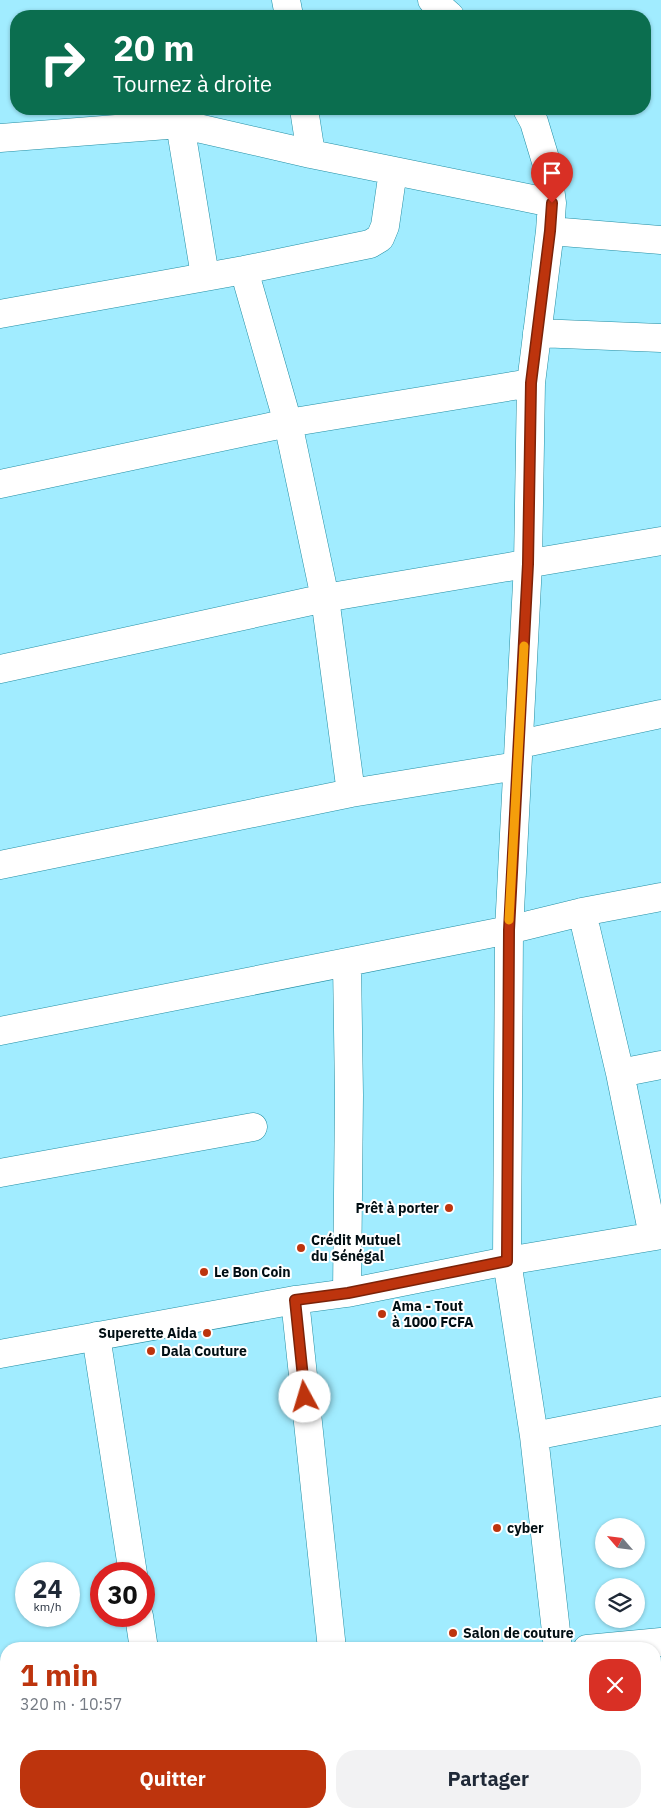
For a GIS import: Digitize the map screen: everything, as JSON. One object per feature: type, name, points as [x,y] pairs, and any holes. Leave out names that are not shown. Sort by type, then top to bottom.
[{"type":"street","points":[[432,0],[443,10]]},
{"type":"street","points":[[305,115],[311,154]]},
{"type":"street","points":[[530,115],[546,165],[552,203],[531,383],[528,564],[509,930],[507,1261],[534,1436],[557,1642]]},
{"type":"street","points":[[180,124],[205,276]]},
{"type":"street","points":[[0,138],[180,124],[311,154],[552,203]]},
{"type":"street","points":[[0,314],[244,270],[370,244],[380,238],[385,226],[393,171]]},
{"type":"street","points":[[550,231],[661,240]]},
{"type":"street","points":[[244,270],[288,424],[325,598],[351,793]]},
{"type":"street","points":[[537,333],[661,338]]},
{"type":"street","points":[[0,484],[288,424],[531,383]]},
{"type":"street","points":[[0,669],[325,598],[661,541]]},
{"type":"street","points":[[0,865],[351,793],[518,755],[661,714]]},
{"type":"street","points":[[0,1031],[347,963],[509,930],[582,912],[661,897]]},
{"type":"street","points":[[0,1354],[295,1300],[348,1293],[507,1261],[657,1235],[582,912]]},
{"type":"street","points":[[347,963],[349,1096],[348,1293]]},
{"type":"street","points":[[620,1073],[661,1065]]},
{"type":"street","points":[[0,1173],[253,1127]]},
{"type":"street","points":[[295,1300],[331,1642]]},
{"type":"street","points":[[96,1336],[131,1562]]},
{"type":"street","points":[[534,1436],[661,1411]]},
{"type":"street","points":[[141,1627],[143,1642]]},
{"type":"slow traffic","points":[[509,920],[524,646]]},
{"type":"place","name":"Prêt à porter","points":[[449,1208]]},
{"type":"place","name":"Crédit Mutuel du Sénégal","points":[[301,1248]]},
{"type":"place","name":"Le Bon Coin","points":[[204,1272]]},
{"type":"place","name":"Ama - Tout à 1000 FCFA","points":[[382,1314]]},
{"type":"place","name":"Superette Aida","points":[[207,1333]]},
{"type":"place","name":"Dala Couture","points":[[151,1351]]},
{"type":"place","name":"cyber","points":[[497,1528]]},
{"type":"place","name":"Salon de couture","points":[[453,1633]]},
{"type":"route","points":[[305,1397],[295,1300],[348,1293],[507,1261],[509,930],[528,564],[531,383],[552,203]]}]
